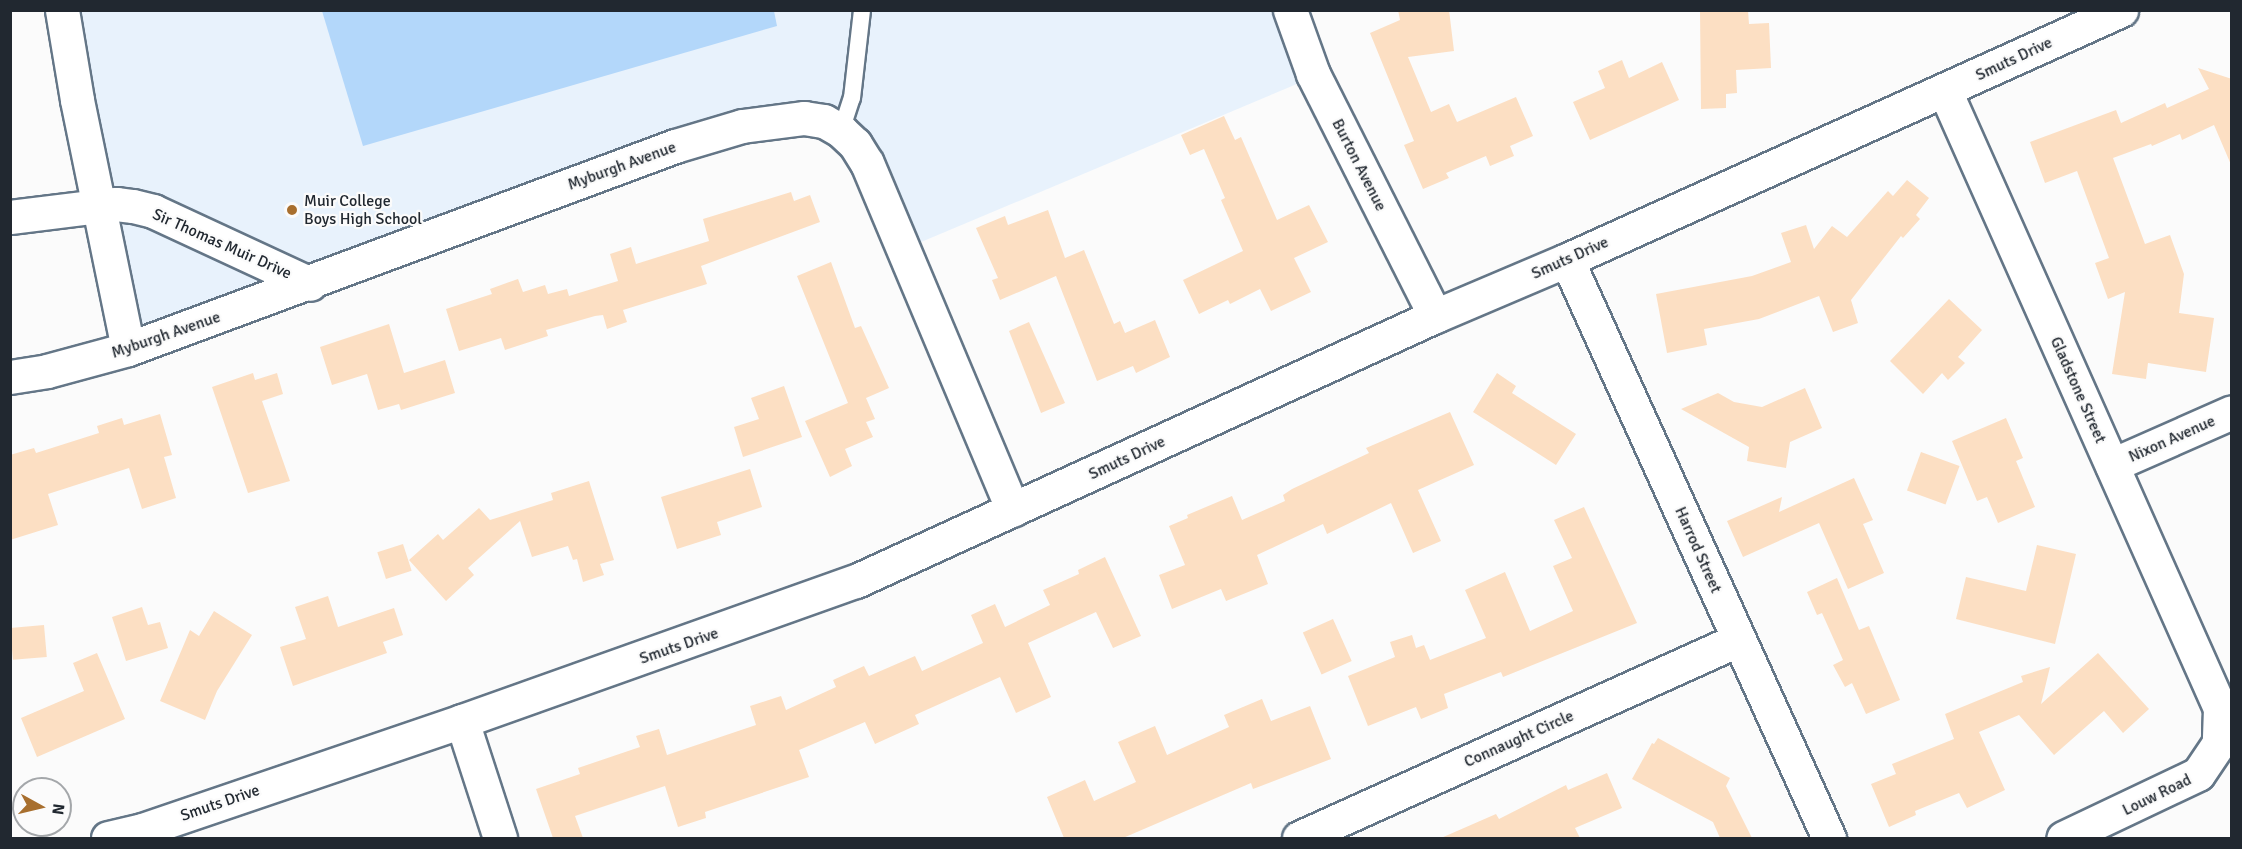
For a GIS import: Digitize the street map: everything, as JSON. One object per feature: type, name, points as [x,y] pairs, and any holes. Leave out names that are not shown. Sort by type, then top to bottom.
[{"type":"street","points":[[62,10],[98,207],[128,349]]},
{"type":"street","name":"Burton Avenue","points":[[1290,10],[1313,74],[1435,316]]},
{"type":"street","name":"Smuts Drive","points":[[108,838],[142,830],[462,721],[856,581],[1435,316],[1567,260],[2121,10]]},
{"type":"street","name":"Gladstone Street","points":[[1945,91],[2213,688]]},
{"type":"street","name":"Myburgh Avenue","points":[[10,377],[47,371],[128,349],[310,284],[675,146],[742,126],[804,118],[824,121],[841,131],[855,144],[867,163],[1013,510]]},
{"type":"street","name":"Sir Thomas Muir Drive","points":[[10,217],[116,204],[153,211],[310,284]]},
{"type":"street","name":"Harrod Street","points":[[1567,260],[1829,838]]},
{"type":"street","name":"Nixon Avenue","points":[[2112,465],[2232,412]]},
{"type":"street","name":"Connaught Circle","points":[[1299,838],[1738,640]]},
{"type":"street","name":"Louw Road","points":[[2063,838],[2198,774],[2218,743],[2220,708],[2213,688]]},
{"type":"street","points":[[462,721],[500,838]]},
{"type":"lane","points":[[841,131],[852,98],[862,10]]},
{"type":"shaded area","name":"Muir College Boys High School","points":[[65,11],[1292,11],[1316,76],[895,253],[864,166],[823,124],[744,121],[125,353]]},
{"type":"shaded area","points":[[322,11],[774,11],[777,26],[363,146]]},
{"type":"building","points":[[1398,10],[1449,10],[1454,51],[1408,57],[1431,112],[1449,104],[1457,122],[1516,97],[1533,136],[1510,146],[1514,156],[1490,166],[1486,156],[1446,173],[1449,178],[1423,189],[1404,145],[1414,141],[1370,33],[1400,20]]},
{"type":"building","points":[[1700,10],[1748,10],[1749,24],[1769,23],[1771,68],[1736,70],[1737,93],[1726,94],[1726,108],[1701,109]]},
{"type":"building","points":[[1622,60],[1629,78],[1662,62],[1679,100],[1590,140],[1573,102],[1605,88],[1598,71]]},
{"type":"building","points":[[2198,68],[2232,79],[2232,167],[2214,125],[2182,140],[2180,134],[2152,146],[2151,144],[2113,158],[2145,244],[2170,235],[2184,274],[2179,313],[2214,318],[2206,372],[2148,363],[2146,379],[2112,374],[2125,292],[2108,299],[2095,263],[2109,258],[2077,171],[2045,183],[2030,142],[2116,110],[2121,123],[2165,103],[2167,108],[2209,89]]},
{"type":"building","points":[[1224,116],[1235,140],[1241,137],[1277,220],[1309,205],[1328,242],[1294,258],[1311,292],[1271,311],[1260,289],[1230,304],[1228,300],[1199,314],[1183,280],[1243,251],[1221,200],[1225,198],[1204,149],[1190,155],[1181,135]]},
{"type":"building","points":[[1907,180],[1929,198],[1916,215],[1920,219],[1903,238],[1901,236],[1851,300],[1858,323],[1833,332],[1819,296],[1759,319],[1704,329],[1707,345],[1667,353],[1656,294],[1752,276],[1791,262],[1781,233],[1806,225],[1814,249],[1832,226],[1847,237],[1888,191],[1893,196]]},
{"type":"building","points":[[791,192],[794,201],[810,195],[820,222],[701,266],[707,284],[623,310],[627,322],[607,329],[603,315],[595,316],[546,330],[548,336],[505,350],[501,338],[459,351],[446,309],[492,294],[490,289],[518,279],[523,292],[545,285],[548,294],[567,289],[569,296],[618,281],[610,254],[631,247],[636,264],[709,241],[703,219]]},
{"type":"building","points":[[1048,210],[1065,258],[1084,250],[1114,324],[1120,321],[1125,333],[1155,320],[1170,357],[1136,373],[1133,366],[1097,381],[1056,276],[1000,300],[992,280],[998,278],[976,228],[1005,216],[1008,225]]},
{"type":"building","points":[[831,262],[855,328],[861,326],[889,388],[866,398],[875,419],[866,422],[873,437],[845,449],[852,466],[830,477],[805,421],[848,403],[797,276]]},
{"type":"building","points":[[1949,299],[1982,330],[1958,357],[1965,363],[1948,380],[1942,373],[1923,394],[1890,361]]},
{"type":"building","points":[[1029,322],[1065,403],[1041,413],[1009,331]]},
{"type":"building","points":[[389,324],[404,373],[445,360],[455,393],[401,410],[399,404],[378,410],[367,374],[332,385],[320,347]]},
{"type":"building","points":[[253,373],[255,380],[277,373],[283,394],[262,401],[290,481],[248,493],[212,387]]},
{"type":"building","points":[[1497,373],[1516,386],[1512,393],[1576,434],[1556,465],[1473,412]]},
{"type":"building","points":[[784,386],[802,437],[743,457],[734,427],[759,419],[751,398]]},
{"type":"building","points":[[1805,388],[1822,428],[1790,442],[1786,468],[1747,461],[1749,447],[1681,409],[1718,393],[1734,402],[1762,407]]},
{"type":"building","points":[[1450,412],[1474,465],[1418,490],[1441,541],[1413,553],[1391,503],[1327,534],[1323,524],[1257,555],[1268,584],[1226,601],[1221,589],[1172,609],[1159,575],[1185,565],[1169,526],[1188,518],[1187,515],[1232,496],[1242,520],[1285,501],[1283,495],[1292,489],[1369,453],[1366,448]]},
{"type":"building","points":[[160,414],[172,455],[164,457],[176,498],[142,509],[129,468],[48,494],[58,525],[10,540],[10,455],[34,448],[36,453],[99,433],[97,426],[122,418],[124,425]]},
{"type":"building","points":[[2006,418],[2023,458],[2016,461],[2035,507],[1998,523],[1987,497],[1977,501],[1952,441]]},
{"type":"building","points":[[1921,452],[1960,466],[1946,505],[1907,491]]},
{"type":"building","points":[[750,469],[762,507],[717,522],[721,535],[677,549],[661,497]]},
{"type":"building","points":[[1854,478],[1873,520],[1863,524],[1884,573],[1848,589],[1819,523],[1743,557],[1727,521],[1782,497],[1779,512]]},
{"type":"building","points":[[589,481],[614,560],[600,564],[604,575],[583,582],[577,559],[573,560],[568,546],[532,557],[520,521],[468,568],[474,575],[446,601],[409,560],[438,534],[443,540],[479,508],[490,520],[553,500],[551,493]]},
{"type":"building","points":[[1584,507],[1637,623],[1503,677],[1501,672],[1444,694],[1448,708],[1421,719],[1416,707],[1368,726],[1348,676],[1395,657],[1390,642],[1412,635],[1416,648],[1424,645],[1430,660],[1486,638],[1465,590],[1505,572],[1530,631],[1573,611],[1553,566],[1572,558],[1554,520]]},
{"type":"building","points":[[403,544],[412,571],[386,579],[377,552]]},
{"type":"building","points":[[2037,545],[2076,554],[2055,644],[1956,619],[1966,577],[2026,591]]},
{"type":"building","points":[[1105,557],[1141,636],[1113,648],[1096,612],[1028,643],[1051,697],[1016,713],[1000,677],[915,715],[919,724],[875,744],[865,722],[799,750],[809,777],[705,812],[706,818],[678,827],[665,786],[575,816],[583,838],[553,838],[536,789],[580,774],[578,768],[640,747],[636,736],[659,729],[667,755],[756,725],[750,706],[781,696],[786,710],[836,687],[833,680],[864,666],[869,676],[915,656],[922,671],[983,643],[971,615],[995,604],[1005,627],[1050,605],[1043,590],[1079,574],[1078,570]]},
{"type":"building","points":[[1837,578],[1859,630],[1869,626],[1900,700],[1866,714],[1852,683],[1845,687],[1833,665],[1843,660],[1822,613],[1817,615],[1807,592]]},
{"type":"building","points":[[328,596],[338,627],[394,608],[403,635],[383,642],[387,653],[293,686],[280,647],[306,639],[295,607]]},
{"type":"building","points":[[142,607],[148,625],[160,622],[168,648],[126,661],[112,617]]},
{"type":"building","points":[[214,611],[252,635],[217,691],[205,720],[160,701],[190,630],[199,636]]},
{"type":"building","points":[[1333,619],[1352,661],[1322,674],[1303,632]]},
{"type":"building","points":[[44,625],[47,657],[13,660],[10,628]]},
{"type":"building","points":[[97,653],[125,719],[37,757],[21,718],[84,691],[73,663]]},
{"type":"building","points":[[2098,653],[2149,709],[2123,733],[2104,711],[2054,755],[2019,715],[1979,732],[2005,790],[1967,808],[1959,793],[1915,811],[1916,815],[1889,827],[1871,784],[1896,774],[1892,764],[1954,739],[1945,714],[2023,682],[2021,676],[2050,667],[2041,704]]},
{"type":"building","points":[[1262,699],[1271,721],[1310,706],[1331,759],[1253,789],[1251,783],[1123,838],[1064,838],[1047,797],[1085,780],[1094,801],[1136,782],[1118,742],[1155,726],[1167,755],[1229,727],[1224,715]]},
{"type":"building","points":[[1658,738],[1730,778],[1726,786],[1752,838],[1720,838],[1713,822],[1632,779],[1652,743],[1654,744]]},
{"type":"building","points":[[1607,773],[1622,808],[1575,828],[1580,838],[1441,838],[1496,814],[1499,819],[1566,785],[1568,790]]},
{"type":"place","name":"Muir College Boys High School","points":[[292,210]]}]
